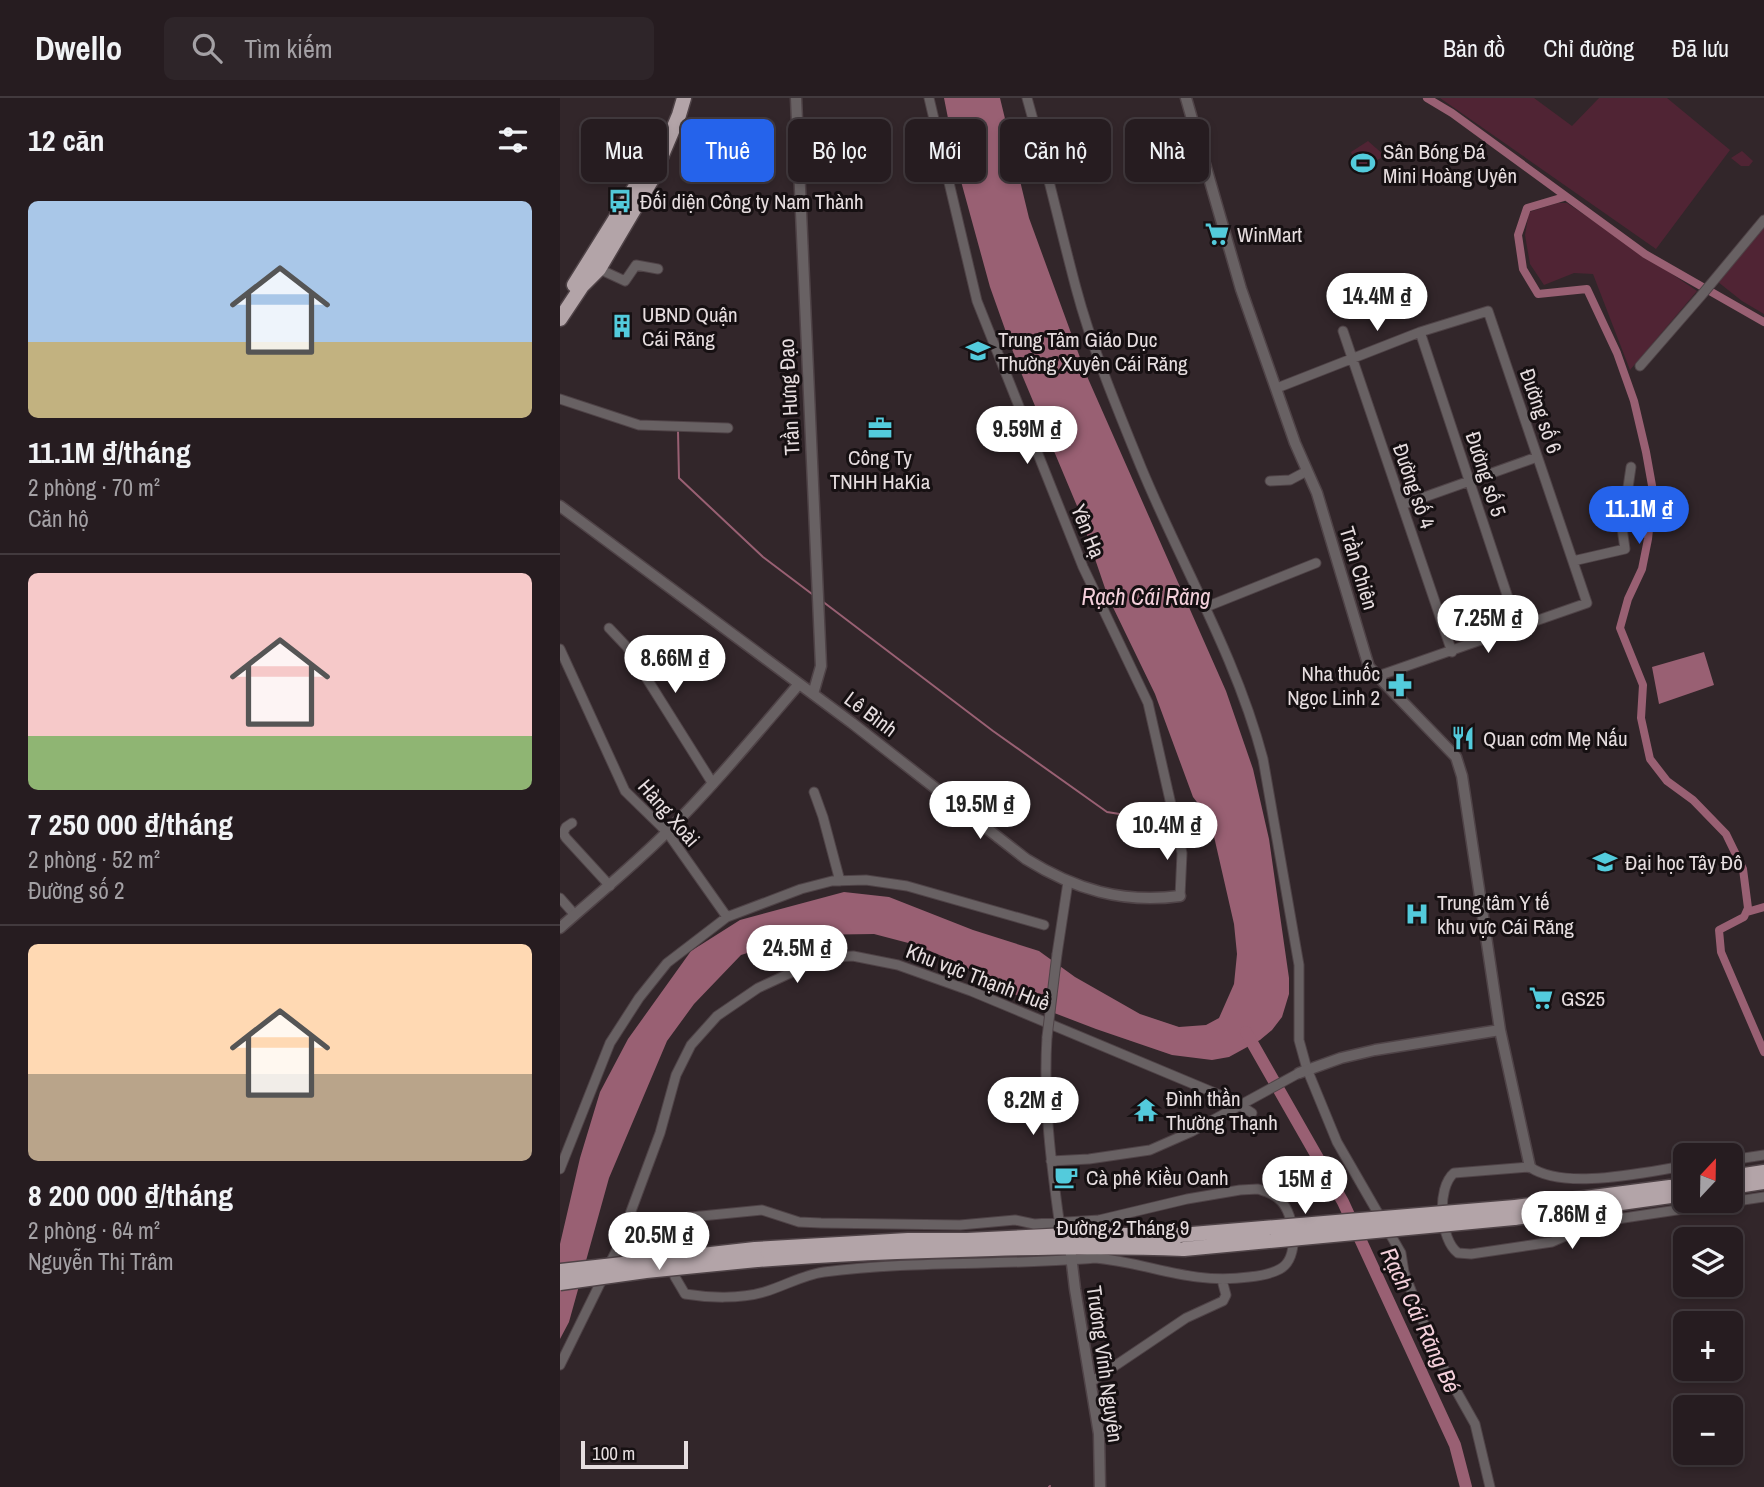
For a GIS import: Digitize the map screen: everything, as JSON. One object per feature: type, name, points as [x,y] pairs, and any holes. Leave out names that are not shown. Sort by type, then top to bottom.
[{"type":"highway","points":[[560,307],[594,266],[642,176],[675,98]]},
{"type":"highway","points":[[560,319],[650,181],[684,98]]},
{"type":"highway","points":[[1743,1175],[1764,1172]]},
{"type":"highway","points":[[1743,1191],[1764,1182]]},
{"type":"highway","name":"Đường 2 Tháng 9","points":[[1515,1213],[1673,1186]]},
{"type":"highway","name":"Đường 2 Tháng 9","points":[[560,1271],[756,1254],[1071,1254],[1107,1246],[1515,1213],[1673,1195]]},
{"type":"highway","name":"Đường 2 Tháng 9","points":[[560,1283],[866,1241],[1012,1237],[1060,1228],[1182,1242]]},
{"type":"street","name":"Trần Hưng Đạo","points":[[796,98],[821,666],[813,694]]},
{"type":"street","name":"Yên Hạ","points":[[929,98],[977,301],[1083,567],[1148,703],[1182,853],[1180,896]]},
{"type":"street","points":[[1027,98],[1089,332],[1142,468],[1238,683],[1263,759],[1300,965],[1299,1040],[1303,1071],[1337,1142],[1401,1253],[1404,1272],[1435,1353],[1475,1424],[1490,1487]]},
{"type":"street","name":"Trần Chiên","points":[[1186,98],[1241,289],[1295,443],[1317,493],[1369,667],[1456,757],[1462,776],[1500,1030],[1530,1167]]},
{"type":"street","points":[[1640,366],[1764,220]]},
{"type":"street","points":[[594,266],[625,281],[636,265],[658,269]]},
{"type":"street","name":"Đường số 6","points":[[1420,332],[1488,311],[1587,603],[1518,628]]},
{"type":"street","name":"Đường số 4","points":[[1343,331],[1452,652]]},
{"type":"street","points":[[1277,388],[1420,332]]},
{"type":"street","name":"Đường số 5","points":[[1420,332],[1518,628]]},
{"type":"street","points":[[560,399],[639,425],[728,428]]},
{"type":"street","points":[[1402,505],[1537,457]]},
{"type":"street","points":[[1573,561],[1625,550],[1622,528],[1631,467]]},
{"type":"street","points":[[1270,481],[1290,480],[1307,471]]},
{"type":"street","name":"Lê Bình","points":[[560,506],[936,787],[1026,859],[1068,882],[1122,898],[1180,896]]},
{"type":"street","points":[[1206,607],[1316,563]]},
{"type":"street","points":[[609,628],[634,659],[713,785]]},
{"type":"street","points":[[1378,676],[1518,628]]},
{"type":"street","name":"Hàng Xoài","points":[[560,649],[625,791],[667,832],[727,917]]},
{"type":"street","points":[[560,928],[610,886],[667,832],[713,785],[800,684]]},
{"type":"street","points":[[814,792],[824,817],[840,881]]},
{"type":"street","points":[[572,823],[563,833],[566,838],[610,886]]},
{"type":"street","points":[[560,1169],[610,1043],[639,998],[667,963],[727,917],[801,889],[840,881],[866,880],[907,886],[1044,925]]},
{"type":"street","points":[[1060,1228],[1045,1095],[1047,1037],[1068,882]]},
{"type":"street","points":[[560,898],[575,915]]},
{"type":"street","name":"Khu vực Thạnh Huề","points":[[560,1365],[617,1249],[660,1133],[676,1074],[691,1045],[717,1016],[758,988],[823,958],[853,956],[898,965],[971,991],[1242,1102],[1252,1114]]},
{"type":"street","points":[[1051,1161],[1089,1160],[1150,1150],[1191,1132],[1303,1071],[1341,1058],[1500,1030]]},
{"type":"street","points":[[1743,1158],[1764,1155]]},
{"type":"street","points":[[1673,1169],[1591,1178],[1541,1175],[1530,1167],[1468,1171],[1454,1173],[1447,1179],[1442,1196],[1447,1242],[1458,1253],[1471,1254],[1536,1245],[1563,1238],[1597,1222],[1673,1208]]},
{"type":"street","points":[[1654,1171],[1657,1188]]},
{"type":"street","points":[[1258,1189],[1272,1193],[1283,1202],[1289,1214],[1292,1243],[1288,1261],[1282,1268],[1268,1274],[1222,1280],[1160,1272],[1114,1259],[1071,1254],[825,1272],[802,1276],[765,1292],[746,1296],[699,1296],[685,1294],[679,1288],[670,1239],[674,1223],[681,1217],[762,1210],[799,1222],[960,1225],[1015,1220],[1060,1228],[1187,1199],[1258,1189]]},
{"type":"street","points":[[1743,1197],[1764,1197]]},
{"type":"street","points":[[1012,1237],[1034,1224]]},
{"type":"street","points":[[1095,1258],[1107,1246]]},
{"type":"street","name":"Trương Vĩnh Nguyên","points":[[1071,1254],[1099,1434],[1100,1487]]},
{"type":"street","points":[[1091,1382],[1186,1318],[1223,1301],[1226,1296],[1222,1280]]},
{"type":"shaded area","points":[[1440,98],[1534,98],[1572,126],[1599,98],[1667,98],[1730,150],[1656,249]]},
{"type":"shaded area","name":"Sân Bóng Đá Mini Hoàng Uyên","points":[[1368,141],[1385,156],[1357,170],[1351,152]]},
{"type":"shaded area","points":[[1742,151],[1753,161],[1749,166],[1741,166],[1731,158]]},
{"type":"shaded area","points":[[1567,203],[1697,291],[1630,370],[1593,274],[1574,273],[1544,285],[1530,264],[1525,235],[1529,212]]},
{"type":"shaded area","points":[[1764,216],[1764,314],[1713,278]]},
{"type":"water","name":"Rạch Cái Răng","points":[[944,98],[1000,98],[1005,119],[1000,119],[1000,182],[1020,182],[1029,218],[1086,374],[1226,691],[1253,769],[1269,839],[1289,978],[1289,994],[1282,1017],[1260,1040],[1229,1057],[1212,1060],[1172,1055],[1096,1029],[1036,1006],[956,962],[916,945],[874,934],[805,935],[741,955],[694,1004],[667,1041],[609,1178],[569,1322],[560,1339],[560,1244],[580,1158],[600,1092],[628,1039],[691,951],[740,920],[844,892],[889,897],[973,930],[1039,951],[1075,977],[1140,1014],[1179,1027],[1206,1025],[1219,1018],[1234,984],[1237,954],[1234,924],[1210,819],[1193,797],[1155,694],[1108,597],[1077,506],[1017,363],[990,287],[961,182],[986,182],[986,119],[948,119]]},
{"type":"water","points":[[1704,652],[1714,685],[1659,704],[1652,667]]},
{"type":"waterway","points":[[1427,98],[1452,113],[1645,254],[1764,322]]},
{"type":"waterway","points":[[1564,197],[1527,208],[1518,235],[1523,269],[1538,294],[1587,289],[1617,353],[1634,401],[1653,491],[1642,569],[1628,599],[1620,628],[1643,685],[1641,718],[1650,759],[1667,781],[1693,800],[1726,834],[1743,869],[1748,908],[1744,917],[1719,930],[1721,952],[1764,1052]]},
{"type":"waterway","points":[[678,431],[679,478],[763,557],[812,594]]},
{"type":"waterway","points":[[822,601],[993,731],[1107,812],[1170,822]]},
{"type":"waterway","points":[[1179,824],[1205,812]]},
{"type":"waterway","points":[[1747,912],[1764,907]]},
{"type":"waterway","name":"Rạch Cái Răng Bé","points":[[1246,1032],[1343,1202],[1455,1445],[1466,1487]]},
{"type":"place","name":"Sân Bóng Đá Mini Hoàng Uyên","points":[[1363,163]]},
{"type":"place","name":"Đối diện Công ty Nam Thành","points":[[620,201]]},
{"type":"place","name":"WinMart","points":[[1217,234]]},
{"type":"place","name":"UBND Quận Cái Răng","points":[[622,326]]},
{"type":"place","name":"Trung Tâm Giáo Dục Thường Xuyên Cái Răng","points":[[978,351]]},
{"type":"place","name":"Công Ty TNHH HaKia","points":[[880,428]]},
{"type":"place","name":"Nha thuốc Ngọc Linh 2","points":[[1400,685]]},
{"type":"place","name":"Quan cơm Mẹ Nấu","points":[[1463,738]]},
{"type":"place","name":"Đại học Tây Đô","points":[[1605,862]]},
{"type":"place","name":"Trung tâm Y tế khu vực Cái Răng","points":[[1417,914]]},
{"type":"place","name":"GS25","points":[[1541,998]]},
{"type":"place","name":"Đình thần Thường Thạnh","points":[[1146,1110]]},
{"type":"place","name":"Cà phê Kiều Oanh","points":[[1066,1177]]}]
